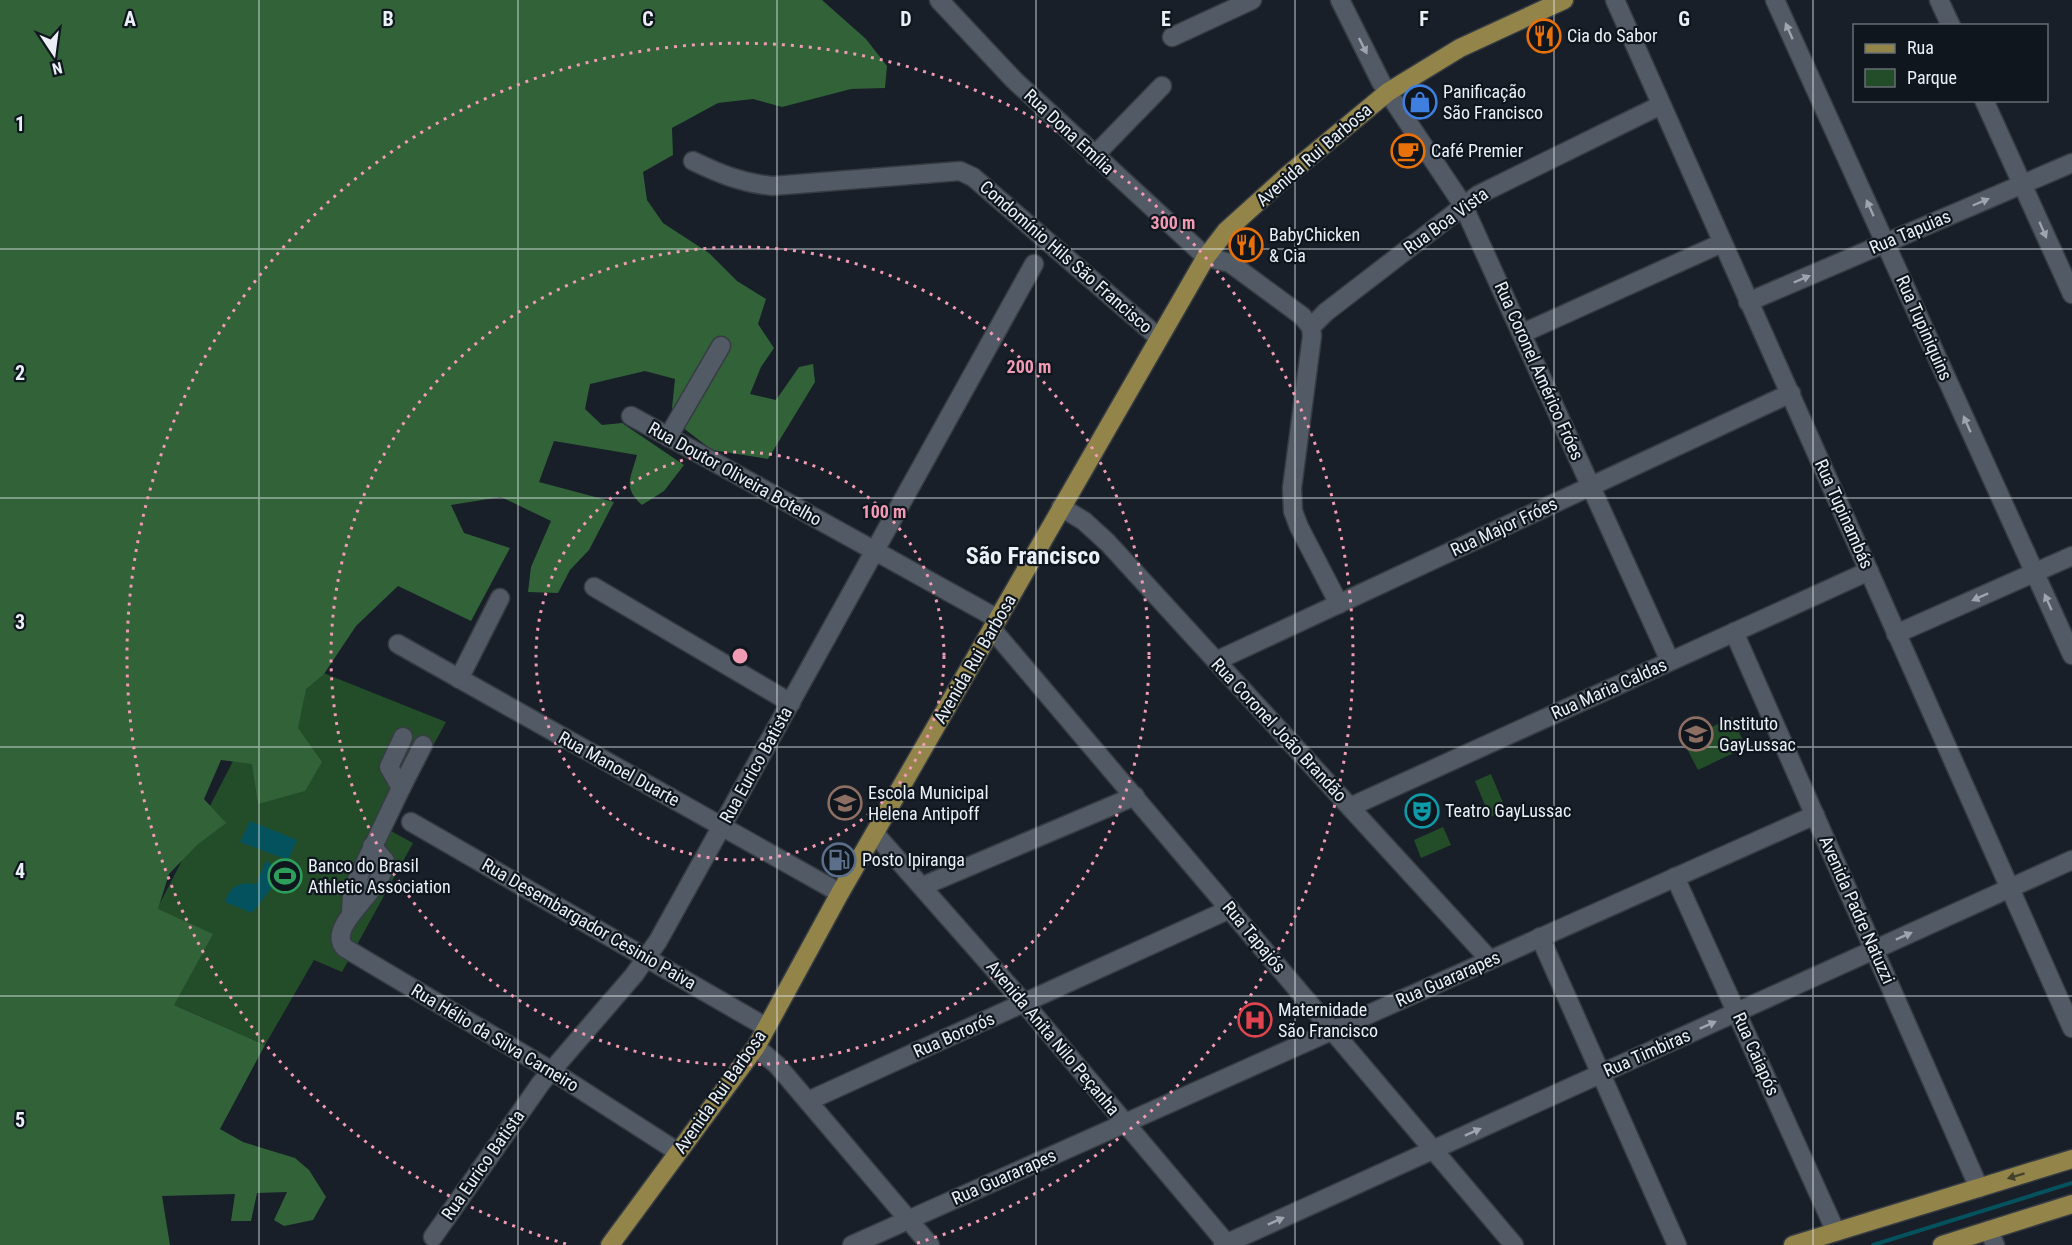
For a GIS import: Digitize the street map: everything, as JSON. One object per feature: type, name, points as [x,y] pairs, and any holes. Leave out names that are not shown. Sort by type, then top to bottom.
[{"type":"main road","name":"Avenida Rui Barbosa","points":[[610,1245],[756,1047],[840,893],[876,835],[1206,256],[1226,231],[1257,202],[1388,92],[1460,48],[1564,0]]},
{"type":"main road","points":[[1793,1245],[2072,1159]]},
{"type":"main road","points":[[1942,1245],[1992,1238],[2072,1204]]},
{"type":"street","name":"Rua Dona Emília","points":[[939,0],[1014,80],[1094,156],[1206,256]]},
{"type":"street","points":[[1172,37],[1252,0]]},
{"type":"street","name":"Rua Coronel Américo Fróes","points":[[1340,0],[1388,92],[1463,205],[1670,661]]},
{"type":"street","name":"Rua Tupinambás","points":[[1615,0],[2072,1028]]},
{"type":"street","name":"Rua Tupiniquins","points":[[1775,0],[2072,655]]},
{"type":"street","points":[[1939,0],[1950,24]]},
{"type":"street","points":[[1094,156],[1162,86]]},
{"type":"street","points":[[1985,102],[2072,294]]},
{"type":"street","name":"Rua Boa Vista","points":[[1311,327],[1326,312],[1478,195],[1661,105]]},
{"type":"street","name":"Condomínio Hils São Francisco","points":[[693,161],[735,180],[772,186],[960,171],[973,177],[1158,337]]},
{"type":"street","name":"Rua Tapuias","points":[[1748,302],[2072,163]]},
{"type":"street","points":[[1523,333],[1722,243]]},
{"type":"street","points":[[1206,256],[1230,263],[1302,316],[1311,327],[1312,336],[1292,488],[1293,511],[1339,604]]},
{"type":"street","name":"Rua Eurico Batista","points":[[433,1237],[552,1071],[647,957],[722,827],[1034,264]]},
{"type":"street","points":[[668,436],[721,346]]},
{"type":"street","name":"Rua Major Fróes","points":[[1216,662],[1791,393]]},
{"type":"street","name":"Rua Doutor Oliveira Botelho","points":[[630,416],[875,551],[995,624]]},
{"type":"street","name":"Rua Coronel João Brandão","points":[[1061,507],[1084,521],[1108,543],[1490,960]]},
{"type":"street","points":[[1896,634],[2072,556]]},
{"type":"street","name":"Rua Maria Caldas","points":[[1350,807],[1869,571]]},
{"type":"street","points":[[594,587],[791,703]]},
{"type":"street","points":[[459,679],[500,598]]},
{"type":"street","name":"Rua Tapajós","points":[[995,624],[1135,796],[1514,1245]]},
{"type":"street","name":"Avenida Padre Natuzzi","points":[[1734,632],[1979,1188]]},
{"type":"street","name":"Rua Manoel Duarte","points":[[398,644],[840,893]]},
{"type":"street","points":[[400,788],[389,767],[403,737]]},
{"type":"street","name":"Rua Hélio da Silva Carneiro","points":[[423,745],[372,846],[385,861],[383,874],[372,892],[351,913],[339,936],[339,942],[345,948],[552,1071],[678,1152]]},
{"type":"street","points":[[923,886],[1135,796]]},
{"type":"street","name":"Rua Guararapes","points":[[852,1245],[1815,815]]},
{"type":"street","name":"Rua Desembargador Cesinio Paiva","points":[[411,822],[766,1027]]},
{"type":"street","name":"Avenida Anita Nilo Peçanha","points":[[876,835],[1024,1003],[1226,1244]]},
{"type":"street","name":"Rua Timbiras","points":[[1226,1244],[2072,860]]},
{"type":"street","name":"Rua Caiapós","points":[[1675,877],[1836,1232]]},
{"type":"street","name":"Rua Bororós","points":[[808,1101],[1230,909]]},
{"type":"street","points":[[1540,937],[1677,1245]]},
{"type":"street","points":[[756,1047],[777,1065],[930,1245]]},
{"type":"green space","points":[[0,0],[822,0],[866,39],[887,66],[885,88],[851,89],[782,107],[753,99],[718,103],[672,128],[673,155],[643,172],[647,200],[663,223],[709,253],[737,281],[766,299],[758,324],[774,348],[761,367],[750,394],[776,400],[799,367],[813,364],[815,382],[768,459],[712,450],[678,424],[672,408],[675,379],[645,371],[590,384],[585,409],[602,425],[622,423],[684,465],[664,491],[642,505],[630,487],[637,455],[554,441],[539,482],[614,502],[589,550],[570,570],[558,593],[528,592],[531,567],[551,521],[501,497],[451,505],[464,533],[510,548],[471,621],[398,586],[356,626],[324,674],[306,689],[298,728],[322,762],[305,791],[258,804],[252,764],[221,760],[204,799],[226,823],[197,845],[169,874],[158,909],[213,934],[174,1005],[265,1045],[220,1129],[243,1142],[295,1158],[309,1170],[326,1197],[313,1220],[284,1226],[274,1220],[287,1192],[257,1193],[251,1221],[231,1221],[235,1194],[162,1196],[170,1245],[0,1245]]},
{"type":"green space","name":"Banco do Brasil Athletic Association","points":[[286,658],[446,722],[403,801],[378,824],[413,843],[342,972],[314,960],[265,1045],[174,1005],[157,909]]},
{"type":"green space","points":[[1732,717],[1746,747],[1698,770],[1683,741]]},
{"type":"green space","points":[[1491,774],[1506,810],[1490,817],[1475,781]]},
{"type":"green space","points":[[1443,827],[1451,845],[1421,858],[1414,840]]},
{"type":"water","points":[[250,821],[297,840],[288,860],[240,842]]},
{"type":"water","points":[[266,861],[278,868],[273,886],[252,913],[225,902],[236,886],[256,884]]},
{"type":"waterway","points":[[1873,1245],[2072,1183]]},
{"type":"place","name":"Cia do Sabor","points":[[1544,36]]},
{"type":"place","name":"Panificação São Francisco","points":[[1420,102]]},
{"type":"place","name":"Café Premier","points":[[1408,151]]},
{"type":"place","name":"BabyChicken & Cia","points":[[1246,245]]},
{"type":"place","name":"Instituto GayLussac","points":[[1696,734]]},
{"type":"place","name":"Escola Municipal Helena Antipoff","points":[[845,803]]},
{"type":"place","name":"Teatro GayLussac","points":[[1422,811]]},
{"type":"place","name":"Posto Ipiranga","points":[[839,860]]},
{"type":"place","name":"Banco do Brasil Athletic Association","points":[[285,876]]},
{"type":"place","name":"Maternidade São Francisco","points":[[1255,1020]]},
{"type":"district","name":"São Francisco","points":[[1033,556]]}]
